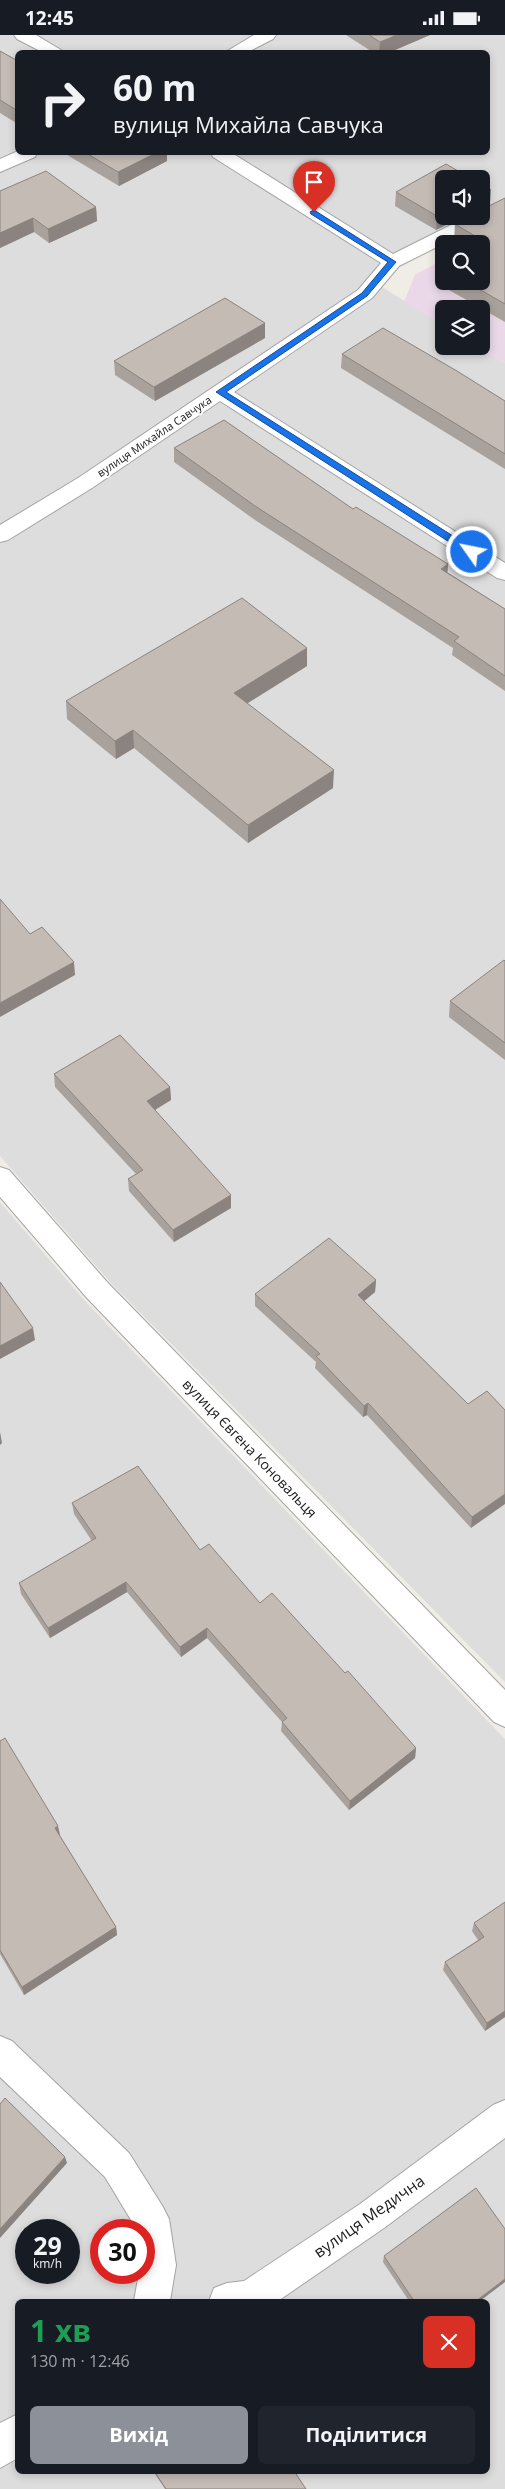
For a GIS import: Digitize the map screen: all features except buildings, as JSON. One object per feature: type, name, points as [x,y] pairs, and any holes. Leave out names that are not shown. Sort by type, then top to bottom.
[{"type":"street","points":[[23,35],[52,50]]},
{"type":"street","points":[[238,50],[266,35]]},
{"type":"street","points":[[0,166],[24,155]]},
{"type":"street","points":[[223,155],[392,262]]},
{"type":"street","name":"вулиця Михайла Савчука","points":[[0,535],[84,483],[365,294],[392,262],[505,206]]},
{"type":"street","points":[[220,392],[505,573]]},
{"type":"street","name":"вулиця Євгена Коновальця","points":[[0,1178],[97,1290],[505,1712]]},
{"type":"street","points":[[0,2053],[117,2165],[150,2219],[158,2265],[152,2299]]},
{"type":"street","name":"вулиця Медична","points":[[250,2299],[372,2216],[505,2117]]},
{"type":"street","points":[[0,2449],[15,2435]]},
{"type":"shaded area","points":[[0,35],[505,35],[505,200],[490,208],[490,170],[435,170],[435,225],[459,225],[442,235],[435,235],[435,239],[368,278],[435,320],[435,355],[490,354],[505,363],[505,1682],[111,1283],[0,1156]]},
{"type":"shaded area","points":[[505,224],[505,363],[490,354],[490,300],[435,300],[435,321],[404,302],[415,275],[435,264],[435,290],[490,290],[490,236]]},
{"type":"shaded area","points":[[0,1202],[85,1301],[505,1739],[505,2489],[0,2489]]},
{"type":"route","points":[[314,212],[392,262],[365,294],[220,392],[472,552]]}]
